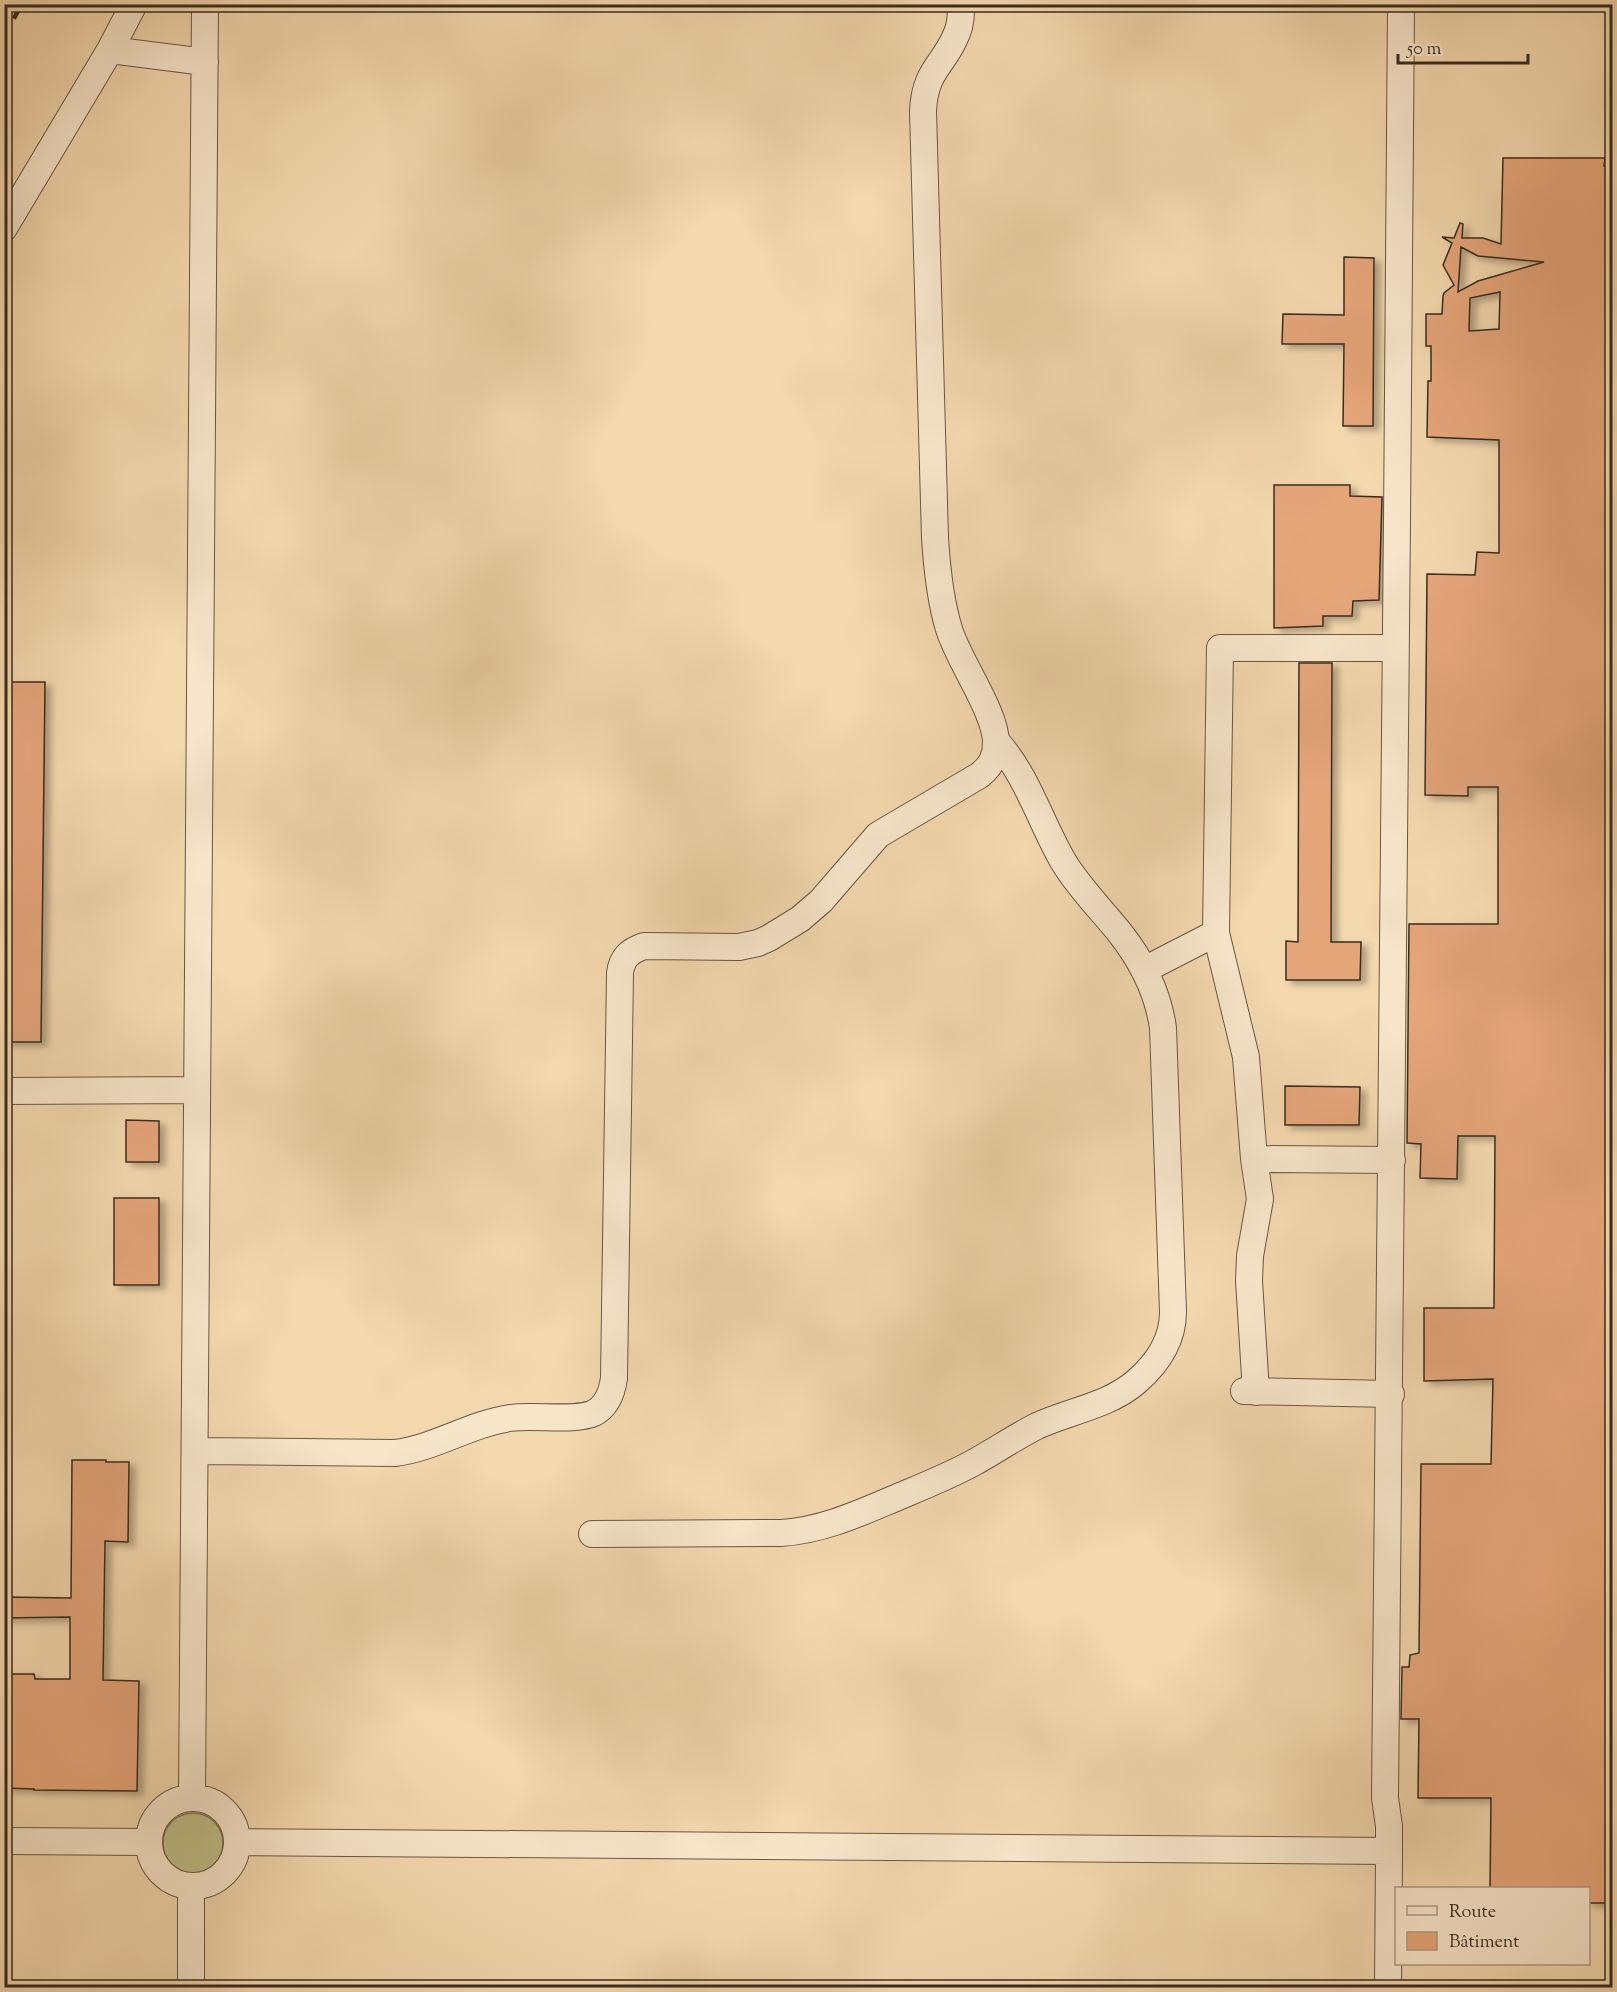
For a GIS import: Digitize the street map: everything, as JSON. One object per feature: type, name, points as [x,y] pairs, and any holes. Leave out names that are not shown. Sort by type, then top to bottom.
[{"type":"street","points":[[4,228],[110,50],[134,4]]},
{"type":"street","points":[[192,1798],[205,4]]},
{"type":"street","points":[[195,1451],[395,1453],[419,1449],[473,1428],[508,1418],[583,1416],[598,1410],[608,1400],[614,1378],[620,973],[623,960],[632,951],[644,946],[739,947],[758,943],[780,932],[821,901],[878,835],[986,770],[994,757],[996,741],[989,715],[956,648],[948,626],[939,584],[935,538],[923,111],[925,91],[931,75],[957,34],[961,4]]},
{"type":"street","points":[[1388,1988],[1389,1826],[1385,1798],[1391,1394],[1401,4]]},
{"type":"street","points":[[110,50],[205,62]]},
{"type":"street","points":[[1391,1394],[1250,1391],[1248,1281],[1260,1199],[1254,1159],[1246,1057],[1216,933],[1220,648],[1395,648]]},
{"type":"street","points":[[592,1534],[781,1533],[828,1525],[951,1474],[1040,1425],[1113,1397],[1144,1375],[1165,1348],[1173,1322],[1163,1028],[1155,993],[1125,939],[1077,883],[1056,849],[1011,759],[996,741]]},
{"type":"street","points":[[1144,970],[1216,933]]},
{"type":"street","points":[[4,1091],[197,1090]]},
{"type":"street","points":[[1254,1159],[1392,1160]]},
{"type":"street","points":[[192,1798],[211,1802],[224,1811],[232,1823],[237,1842],[234,1858],[221,1875],[207,1884],[191,1886],[176,1883],[159,1871],[151,1857],[149,1842],[152,1826],[160,1813],[172,1803],[192,1798]]},
{"type":"street","points":[[4,1841],[149,1842]]},
{"type":"street","points":[[237,1842],[1389,1851]]},
{"type":"street","points":[[191,1886],[191,1988]]},
{"type":"shaded area","points":[[193,1813],[214,1822],[223,1843],[214,1864],[193,1873],[172,1864],[163,1843],[172,1822]]},
{"type":"building","points":[[1503,158],[1605,158],[1604,166],[1612,167],[1612,1903],[1590,1903],[1590,1887],[1490,1887],[1491,1798],[1418,1798],[1419,1719],[1401,1719],[1402,1667],[1409,1667],[1410,1655],[1419,1653],[1421,1464],[1491,1464],[1493,1379],[1424,1381],[1424,1308],[1494,1308],[1495,1136],[1458,1136],[1457,1179],[1420,1178],[1421,1144],[1407,1143],[1409,924],[1498,924],[1498,787],[1468,787],[1468,796],[1425,795],[1427,574],[1475,575],[1477,552],[1499,553],[1499,440],[1427,437],[1431,346],[1426,346],[1426,314],[1442,314],[1444,293],[1454,285],[1443,265],[1452,243],[1442,237],[1454,238],[1460,223],[1463,224],[1462,238],[1483,238],[1501,244]],"holes":[[[1461,247],[1478,256],[1544,262],[1478,281],[1458,292]],[[1500,292],[1499,329],[1469,331],[1470,298]]]},
{"type":"building","points":[[1344,257],[1374,258],[1373,426],[1343,426],[1344,344],[1282,344],[1283,314],[1344,315]]},
{"type":"building","points":[[1274,485],[1350,485],[1350,496],[1382,497],[1379,600],[1353,601],[1352,616],[1323,616],[1323,626],[1274,628]]},
{"type":"building","points":[[1299,663],[1332,663],[1331,942],[1361,942],[1360,980],[1286,980],[1286,941],[1298,942]]},
{"type":"building","points":[[4,682],[45,682],[41,1042],[4,1042]]},
{"type":"building","points":[[1285,1086],[1360,1087],[1359,1125],[1285,1125]]},
{"type":"building","points":[[126,1120],[159,1121],[159,1162],[126,1162]]},
{"type":"building","points":[[114,1198],[159,1198],[159,1285],[114,1285]]},
{"type":"building","points":[[72,1460],[129,1462],[128,1542],[105,1541],[103,1680],[139,1681],[137,1791],[4,1788],[4,1674],[34,1674],[35,1679],[70,1679],[70,1617],[4,1618],[4,1597],[71,1598]]},
{"type":"railway","points":[[4,36],[22,4]]}]
